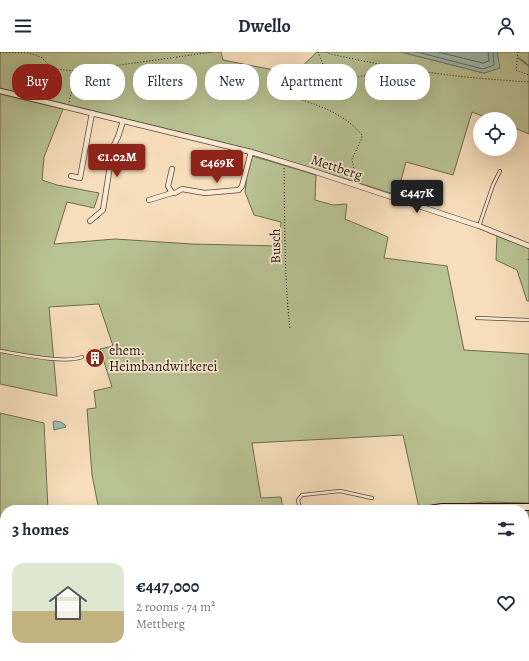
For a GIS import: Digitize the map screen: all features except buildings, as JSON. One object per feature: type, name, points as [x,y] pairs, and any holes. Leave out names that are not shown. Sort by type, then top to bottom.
[{"type":"street","name":"Mettberg","points":[[0,92],[251,152],[358,185],[479,226],[529,246]]},
{"type":"street","points":[[70,176],[80,178],[92,113]]},
{"type":"street","points":[[90,221],[103,210],[113,147],[123,121]]},
{"type":"street","points":[[149,200],[172,192],[175,193],[182,189],[205,193],[239,190],[242,186],[251,152]]},
{"type":"street","points":[[172,169],[168,186],[172,192]]},
{"type":"lane","points":[[479,226],[493,185],[500,171]]},
{"type":"lane","points":[[477,318],[529,320]]},
{"type":"lane","points":[[0,352],[63,360],[75,360],[82,357]]},
{"type":"lane","points":[[299,505],[298,500],[302,495],[340,491],[372,498]]},
{"type":"path","points":[[0,52],[28,53],[41,57],[53,69],[70,70]]},
{"type":"path","points":[[125,64],[213,52]]},
{"type":"path","points":[[318,52],[323,64]]},
{"type":"path","points":[[326,52],[376,64]]},
{"type":"path","points":[[518,52],[516,70],[529,75]]},
{"type":"path","points":[[430,73],[529,82]]},
{"type":"path","points":[[68,108],[70,100]]},
{"type":"path","points":[[301,100],[334,112],[355,126],[362,135],[352,159],[358,185]]},
{"type":"path","name":"Busch","points":[[284,162],[286,298],[290,329]]},
{"type":"green space","points":[[0,52],[221,52],[223,60],[243,64],[205,64],[205,100],[259,100],[259,67],[267,69],[267,100],[357,100],[357,64],[304,64],[317,52],[401,52],[484,73],[499,68],[497,52],[529,52],[529,134],[517,129],[517,112],[472,112],[453,175],[406,162],[397,195],[253,150],[49,100],[62,100],[62,64],[12,64],[12,91],[0,88]]},
{"type":"green space","points":[[0,94],[12,97],[12,100],[25,100],[63,109],[44,157],[42,180],[57,185],[99,193],[94,208],[67,202],[54,244],[115,239],[192,244],[279,246],[281,222],[254,215],[245,192],[249,155],[316,175],[315,200],[333,205],[347,204],[345,219],[388,237],[384,258],[447,266],[464,350],[529,354],[529,503],[484,502],[452,505],[418,505],[403,435],[252,443],[261,498],[281,497],[282,505],[98,505],[92,475],[87,409],[96,408],[94,391],[112,387],[100,349],[113,346],[99,304],[49,307],[57,396],[0,384]]},
{"type":"green space","points":[[497,235],[529,248],[529,301],[527,301],[517,270],[496,260]]},
{"type":"green space","points":[[0,413],[44,423],[48,505],[0,505]]},
{"type":"water","points":[[401,52],[497,52],[500,68],[484,73]]},
{"type":"water","points":[[53,422],[61,422],[66,427],[54,430]]},
{"type":"waterway","points":[[519,58],[529,66]]},
{"type":"place","name":"ehem. Heimbandwirkerei","points":[[95,358]]}]
